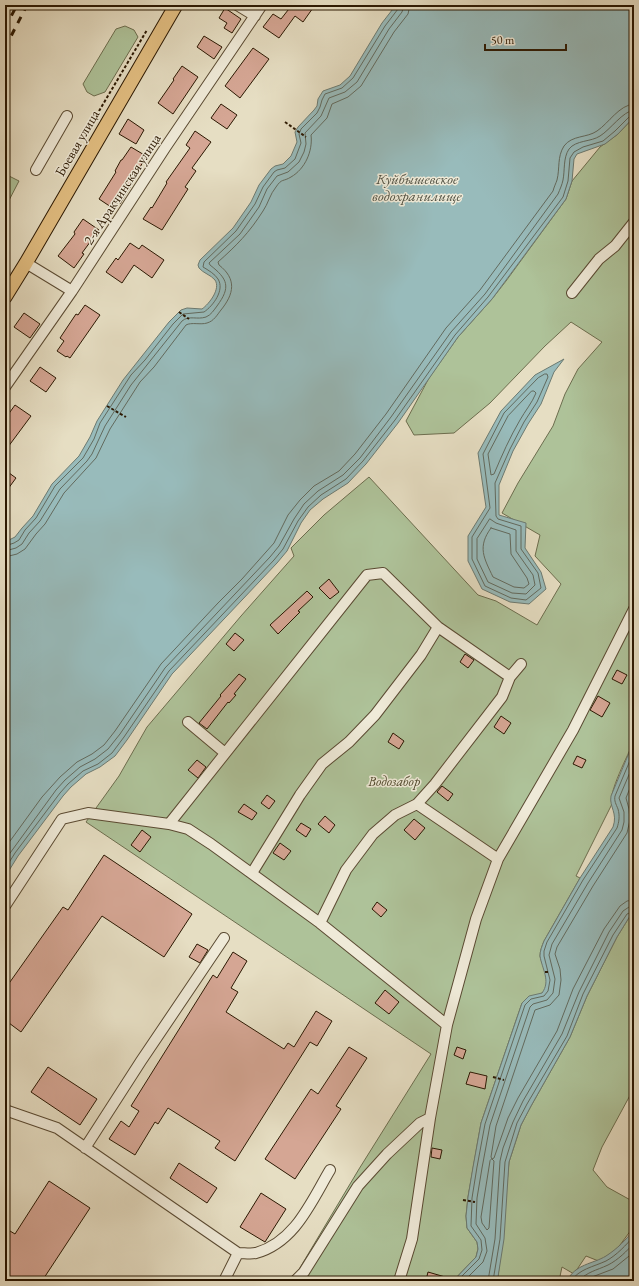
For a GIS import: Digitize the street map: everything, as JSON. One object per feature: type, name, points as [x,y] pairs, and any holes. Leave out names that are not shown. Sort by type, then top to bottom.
[{"type":"main road","name":"Боевая улица","points":[[5,297],[175,6]]},
{"type":"street","points":[[237,5],[255,16]]},
{"type":"street","name":"2-я Аракчинская улица","points":[[5,387],[72,291],[165,148],[262,5]]},
{"type":"street","points":[[36,170],[67,116]]},
{"type":"street","points":[[572,293],[599,259],[615,246],[634,222]]},
{"type":"street","points":[[26,262],[72,291]]},
{"type":"street","points":[[169,824],[368,575],[383,573],[438,628],[510,677]]},
{"type":"street","points":[[399,1281],[412,1239],[430,1118],[448,1026],[476,919],[498,859],[573,730],[634,609]]},
{"type":"street","points":[[252,873],[300,795],[322,764],[349,742],[375,715],[421,655],[438,628]]},
{"type":"street","points":[[320,923],[346,870],[373,834],[395,815],[417,804],[435,784],[502,697],[510,677],[521,664]]},
{"type":"street","points":[[188,722],[225,753]]},
{"type":"street","points":[[417,804],[498,859]]},
{"type":"street","points":[[5,906],[62,819],[88,813],[169,824],[188,830],[211,844],[252,873],[320,923],[448,1026]]},
{"type":"street","points":[[85,1148],[141,1060],[224,938]]},
{"type":"street","points":[[5,1110],[57,1128],[238,1253],[255,1253],[274,1246],[285,1238],[299,1222],[330,1170]]},
{"type":"street","points":[[295,1281],[304,1272],[358,1186],[387,1154],[420,1123],[430,1118]]},
{"type":"street","points":[[224,1281],[238,1253]]},
{"type":"path","points":[[285,122],[306,137]]},
{"type":"path","points":[[179,312],[189,319]]},
{"type":"path","points":[[107,406],[126,417]]},
{"type":"path","points":[[545,972],[550,972]]},
{"type":"path","points":[[493,1076],[504,1080]]},
{"type":"path","points":[[463,1200],[475,1202]]},
{"type":"green space","points":[[125,26],[134,30],[138,37],[105,92],[94,96],[87,92],[83,84],[116,29]]},
{"type":"green space","name":"Водозабор","points":[[634,117],[634,741],[615,783],[611,799],[612,804],[576,876],[580,878],[544,941],[540,952],[547,985],[542,993],[522,1003],[481,1123],[466,1216],[467,1228],[477,1242],[478,1249],[476,1257],[453,1281],[292,1281],[359,1169],[431,1054],[86,822],[119,776],[147,727],[294,556],[291,548],[324,515],[369,477],[478,595],[496,601],[537,625],[561,584],[535,556],[540,535],[502,513],[518,483],[553,426],[565,394],[578,369],[602,342],[571,322],[545,346],[490,403],[454,433],[414,435],[406,421],[429,378],[458,337],[506,281],[566,199],[572,181],[600,147],[618,134]]},
{"type":"green space","points":[[5,174],[19,181],[5,208]]},
{"type":"green space","points":[[634,914],[634,1088],[602,1147],[593,1170],[607,1187],[634,1202],[634,1226],[606,1264],[586,1256],[574,1274],[562,1267],[559,1281],[496,1281],[498,1277],[509,1162],[521,1125],[570,1037],[587,996],[617,937],[630,916]]},
{"type":"water","name":"Куйбышевское водохранилище","points":[[396,5],[634,5],[634,117],[618,134],[605,144],[577,154],[574,159],[572,181],[566,199],[492,299],[458,337],[398,423],[366,464],[348,483],[323,499],[310,510],[301,523],[287,551],[172,674],[115,756],[100,767],[86,774],[63,796],[18,856],[5,877],[5,542],[15,537],[33,516],[52,484],[79,456],[97,421],[123,380],[169,322],[181,310],[187,308],[202,309],[211,300],[216,288],[215,280],[199,268],[198,265],[200,260],[233,228],[251,202],[259,185],[271,169],[275,166],[283,164],[291,156],[297,142],[295,132],[317,106],[318,99],[323,91],[340,85],[350,76],[382,23]]},
{"type":"water","points":[[564,359],[554,372],[541,404],[513,451],[499,485],[499,515],[526,523],[525,548],[541,572],[546,589],[529,604],[510,602],[482,589],[468,561],[468,536],[486,507],[478,453],[501,411],[535,375]]},
{"type":"water","points":[[634,741],[634,914],[630,916],[617,937],[587,996],[570,1037],[521,1125],[509,1162],[504,1239],[498,1277],[496,1281],[453,1281],[476,1257],[478,1249],[477,1242],[467,1228],[466,1216],[481,1123],[522,1003],[529,996],[542,993],[545,988],[546,979],[540,956],[544,941],[580,878],[613,827],[615,818],[611,804],[611,796]]},
{"type":"water","points":[[634,1229],[634,1281],[567,1281],[570,1275],[579,1268],[601,1259],[614,1250]]},
{"type":"building","points":[[292,5],[315,5],[303,22],[295,16],[279,38],[263,27],[273,14],[281,19]]},
{"type":"building","points":[[225,8],[241,19],[232,33],[224,28],[227,23],[219,18]]},
{"type":"building","points":[[204,36],[222,47],[214,59],[197,47]]},
{"type":"building","points":[[253,48],[269,59],[240,98],[225,86]]},
{"type":"building","points":[[182,66],[198,77],[173,114],[158,103]]},
{"type":"building","points":[[221,104],[237,115],[227,129],[211,118]]},
{"type":"building","points":[[128,119],[144,130],[136,144],[119,134]]},
{"type":"building","points":[[195,131],[211,142],[192,168],[196,171],[185,187],[188,189],[162,230],[143,219],[151,207],[152,208],[167,183],[166,182],[190,148],[186,145]]},
{"type":"building","points":[[131,147],[146,156],[136,175],[137,176],[120,204],[118,202],[114,209],[99,199],[116,172],[115,171],[121,160]]},
{"type":"building","points":[[83,219],[99,230],[82,253],[84,254],[74,268],[58,256],[75,234],[74,232]]},
{"type":"building","points":[[130,243],[139,249],[142,245],[164,260],[152,278],[134,265],[122,283],[106,272],[116,258],[118,260]]},
{"type":"building","points":[[85,305],[100,315],[70,358],[67,356],[66,357],[57,351],[64,341],[60,338],[76,314],[78,315]]},
{"type":"building","points":[[24,313],[40,324],[30,338],[14,327]]},
{"type":"building","points":[[40,367],[56,378],[46,392],[30,381]]},
{"type":"building","points":[[15,405],[31,416],[5,451],[5,419]]},
{"type":"building","points":[[5,470],[16,478],[5,493]]},
{"type":"building","points":[[329,579],[339,592],[330,599],[319,588]]},
{"type":"building","points":[[307,591],[313,597],[298,611],[300,612],[278,634],[270,625]]},
{"type":"building","points":[[235,633],[244,640],[234,651],[226,644]]},
{"type":"building","points":[[465,654],[474,660],[468,668],[460,662]]},
{"type":"building","points":[[617,670],[627,675],[622,684],[612,679]]},
{"type":"building","points":[[239,674],[246,679],[234,694],[236,695],[229,703],[228,702],[207,729],[199,723],[221,696],[220,695]]},
{"type":"building","points":[[598,696],[610,703],[602,717],[590,710]]},
{"type":"building","points":[[501,716],[511,723],[504,734],[494,727]]},
{"type":"building","points":[[393,733],[404,741],[399,749],[388,742]]},
{"type":"building","points":[[577,756],[586,760],[582,768],[573,764]]},
{"type":"building","points":[[197,760],[206,767],[198,778],[188,770]]},
{"type":"building","points":[[442,786],[453,794],[448,801],[437,792]]},
{"type":"building","points":[[267,795],[275,801],[269,809],[261,803]]},
{"type":"building","points":[[244,804],[257,813],[252,820],[238,812]]},
{"type":"building","points":[[325,816],[335,825],[329,833],[318,824]]},
{"type":"building","points":[[414,819],[425,828],[415,840],[404,830]]},
{"type":"building","points":[[301,823],[311,829],[306,837],[296,830]]},
{"type":"building","points":[[142,830],[151,837],[140,852],[131,845]]},
{"type":"building","points":[[280,843],[291,851],[284,860],[273,853]]},
{"type":"building","points":[[104,855],[192,914],[164,957],[102,916],[21,1032],[5,1020],[5,989],[63,907],[68,910]]},
{"type":"building","points":[[377,902],[387,910],[381,917],[372,909]]},
{"type":"building","points":[[197,944],[208,950],[200,963],[189,957]]},
{"type":"building","points":[[233,952],[247,961],[231,988],[238,992],[226,1012],[284,1049],[288,1043],[294,1047],[316,1011],[332,1021],[317,1046],[310,1042],[235,1161],[215,1148],[220,1141],[168,1108],[158,1124],[155,1122],[135,1155],[109,1139],[121,1121],[129,1127],[139,1111],[131,1106],[213,975],[217,978]]},
{"type":"building","points":[[385,990],[399,1002],[389,1014],[375,1003]]},
{"type":"building","points":[[349,1047],[367,1058],[336,1106],[341,1109],[295,1179],[265,1159],[311,1089],[318,1094]]},
{"type":"building","points":[[457,1047],[466,1050],[463,1059],[454,1055]]},
{"type":"building","points":[[48,1067],[97,1099],[80,1125],[31,1092]]},
{"type":"building","points":[[470,1072],[487,1076],[485,1089],[466,1084]]},
{"type":"building","points":[[432,1148],[442,1150],[440,1159],[431,1157]]},
{"type":"building","points":[[179,1163],[217,1188],[207,1203],[170,1178]]},
{"type":"building","points":[[49,1181],[90,1208],[42,1281],[5,1281],[5,1228],[15,1234]]},
{"type":"building","points":[[261,1193],[286,1209],[265,1242],[240,1227]]},
{"type":"building","points":[[428,1272],[452,1279],[452,1281],[426,1280]]},
{"type":"railway","points":[[5,28],[17,5]]},
{"type":"railway","points":[[5,48],[27,5]]}]
